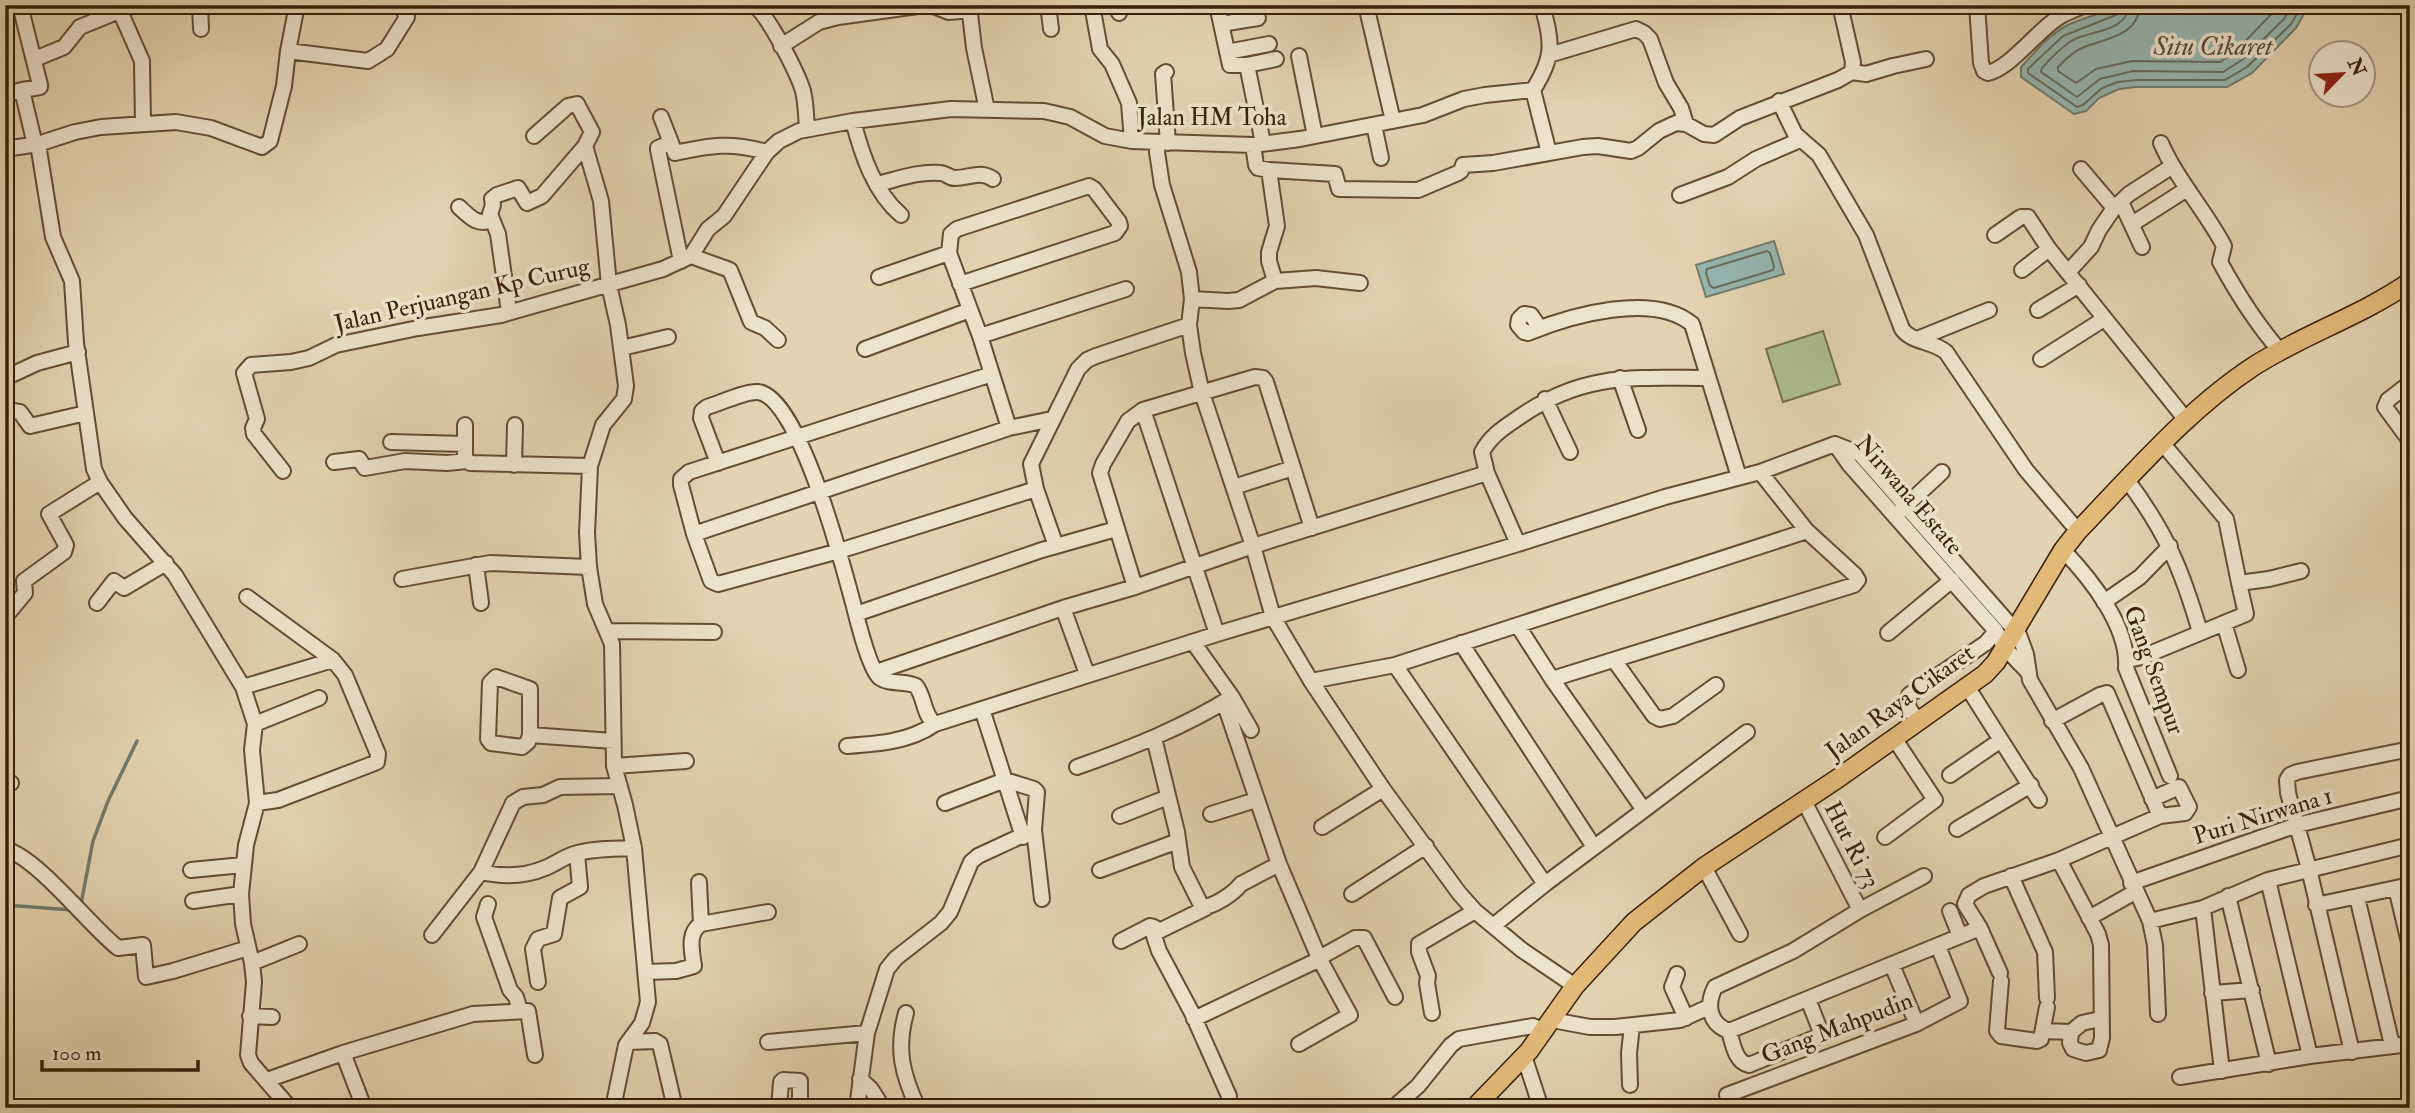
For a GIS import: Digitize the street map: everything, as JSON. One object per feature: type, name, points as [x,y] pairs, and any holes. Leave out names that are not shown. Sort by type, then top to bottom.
[{"type":"main road","name":"Jalan Raya Cikaret","points":[[1474,1108],[1524,1056],[1575,986],[1634,922],[1704,867],[1968,688],[1990,668],[2005,648],[2063,550],[2078,531],[2187,421],[2233,381],[2410,282]]},
{"type":"street","points":[[5,94],[40,87],[20,5]]},
{"type":"street","points":[[35,59],[70,43],[80,27],[134,5]]},
{"type":"street","points":[[200,5],[201,29]]},
{"type":"street","points":[[5,149],[36,145],[100,127],[176,122],[211,128],[262,147],[270,141],[284,86],[297,5]]},
{"type":"street","points":[[288,51],[368,61],[387,49],[407,17],[398,5]]},
{"type":"street","points":[[753,5],[759,8],[765,17],[802,90],[807,129]]},
{"type":"street","points":[[781,46],[819,22],[838,17],[887,8],[928,5],[949,12],[969,8],[987,110]]},
{"type":"street","points":[[1048,5],[1051,29]]},
{"type":"street","points":[[1092,5],[1100,48],[1112,64],[1129,103],[1132,141]]},
{"type":"street","points":[[1217,5],[1230,65],[1247,65],[1276,59]]},
{"type":"street","points":[[1366,5],[1392,121]]},
{"type":"street","points":[[1542,5],[1551,37],[1542,77],[1533,90],[1549,153]]},
{"type":"street","points":[[1840,5],[1853,62],[1852,72]]},
{"type":"street","points":[[1977,5],[1981,63],[1988,74],[2003,67],[2059,17],[2085,5]]},
{"type":"street","points":[[120,11],[142,61],[143,124]]},
{"type":"street","points":[[1221,24],[1258,18]]},
{"type":"street","points":[[1549,55],[1636,29],[1644,33],[1650,39],[1666,83],[1681,108],[1686,124]]},
{"type":"street","points":[[1227,51],[1269,44]]},
{"type":"street","points":[[1299,56],[1315,136]]},
{"type":"street","points":[[1247,65],[1258,144],[1255,165],[1258,168],[1335,174],[1339,189],[1418,190],[1458,173],[1467,163],[1493,163],[1598,146],[1631,150],[1675,123],[1686,124],[1704,134],[1714,135],[1740,118],[1852,72],[1866,74],[1926,59]]},
{"type":"street","points":[[1166,72],[1163,74],[1161,177],[1189,272],[1192,299],[1189,325],[1202,393],[1253,546],[1273,617],[1311,681],[1383,789],[1475,911],[1522,950],[1575,986]]},
{"type":"street","points":[[22,90],[43,178],[48,216],[72,281],[90,454],[100,482],[136,531],[166,562],[243,688],[255,724],[252,750],[257,803],[243,865],[241,894],[243,924],[253,963],[254,982],[249,1059],[290,1108]]},
{"type":"street","name":"Jalan HM Toha","points":[[853,121],[951,109],[1044,111],[1070,117],[1105,136],[1132,141],[1258,144],[1374,125],[1441,110],[1464,99],[1533,90]]},
{"type":"street","points":[[1779,101],[1790,126],[1800,140],[1814,149],[1866,235],[1906,335],[1941,347],[1946,352],[2026,470],[2078,531]]},
{"type":"street","points":[[509,312],[498,233],[490,214],[494,197],[519,188],[525,202],[531,203],[542,196],[584,146],[592,132],[575,103],[534,136]]},
{"type":"street","points":[[661,117],[675,153],[708,145],[767,152]]},
{"type":"street","points":[[686,259],[708,229],[724,216],[767,152],[788,135],[807,129],[853,121],[862,156],[890,206],[901,215]]},
{"type":"street","points":[[1374,125],[1381,158]]},
{"type":"street","points":[[1680,195],[1728,177],[1756,159],[1800,140]]},
{"type":"street","points":[[2161,142],[2171,167],[2214,226],[2224,246],[2220,262],[2243,303],[2281,352]]},
{"type":"street","points":[[670,144],[658,150],[686,259]]},
{"type":"street","points":[[584,146],[600,201],[609,285],[622,348],[626,386],[624,399],[603,425],[597,438],[590,466],[587,533],[589,567],[595,604],[611,644],[614,766],[634,848],[648,1002],[646,1014],[628,1042],[613,1108]]},
{"type":"street","points":[[2069,271],[2091,247],[2099,230],[2117,205],[2171,167]]},
{"type":"street","points":[[2081,169],[2117,205],[2132,224],[2143,247]]},
{"type":"street","points":[[1269,170],[1277,226],[1269,252],[1275,281]]},
{"type":"street","points":[[878,184],[936,173],[952,178],[984,173],[993,179]]},
{"type":"street","points":[[960,284],[1115,233],[1119,222],[1094,188],[1087,186],[957,229],[951,234],[949,253],[960,284],[980,336],[1009,428]]},
{"type":"street","points":[[2132,224],[2187,189]]},
{"type":"street","points":[[459,207],[476,222],[492,220]]},
{"type":"street","points":[[1995,235],[2024,216],[2028,217],[2049,249],[2187,421]]},
{"type":"street","points":[[2022,270],[2049,249]]},
{"type":"street","points":[[879,278],[949,253]]},
{"type":"street","points":[[686,259],[730,270],[748,329],[765,328],[778,340]]},
{"type":"street","name":"Jalan Perjuangan Kp Curug","points":[[283,471],[254,435],[253,428],[257,419],[244,373],[251,365],[291,362],[309,358],[336,345],[509,312],[609,285],[686,259]]},
{"type":"street","points":[[1192,299],[1228,302],[1239,300],[1275,281],[1316,278],[1360,283]]},
{"type":"street","points":[[2038,310],[2079,285]]},
{"type":"street","points":[[980,336],[1126,289]]},
{"type":"street","points":[[1540,328],[1598,311],[1635,309],[1675,313],[1692,324],[1738,477]]},
{"type":"street","points":[[865,349],[970,310]]},
{"type":"street","points":[[1917,339],[1989,310]]},
{"type":"street","points":[[2041,359],[2104,319]]},
{"type":"street","points":[[1056,546],[1036,489],[1031,464],[1078,369],[1087,360],[1189,325]]},
{"type":"street","points":[[622,348],[668,337]]},
{"type":"street","points":[[5,377],[37,363],[78,352]]},
{"type":"street","points":[[992,374],[689,472],[681,479],[681,485],[694,534],[711,581],[718,584],[839,551],[1036,489]]},
{"type":"street","points":[[1135,587],[1101,478],[1101,469],[1128,421],[1143,410],[1255,377],[1263,378],[1312,527]]},
{"type":"street","points":[[1518,544],[1487,474],[1482,452],[1493,435],[1545,399],[1567,390],[1620,378],[1708,378]]},
{"type":"street","points":[[1620,378],[1638,429]]},
{"type":"street","points":[[2410,383],[2388,400],[2385,407],[2410,441]]},
{"type":"street","points":[[718,463],[701,418],[702,411],[707,407],[756,392],[765,394],[778,405],[799,437],[820,493],[876,672],[885,680],[916,686],[922,694],[928,717],[934,724]]},
{"type":"street","points":[[1545,399],[1570,452]]},
{"type":"street","points":[[5,410],[20,412],[30,426],[86,413]]},
{"type":"street","points":[[1143,410],[1217,634]]},
{"type":"street","points":[[694,534],[1009,428],[1052,419]]},
{"type":"street","points":[[465,425],[467,461]]},
{"type":"street","points":[[514,465],[515,425]]},
{"type":"street","points":[[391,442],[465,444]]},
{"type":"street","name":"Nirwana Estate","points":[[1760,471],[1835,444],[1849,464],[1901,511],[2015,630]]},
{"type":"street","points":[[2128,660],[2142,657],[2246,614],[2226,519],[2163,444]]},
{"type":"street","points":[[334,462],[359,459],[365,468],[405,461],[590,466]]},
{"type":"street","points":[[1234,487],[1293,468]]},
{"type":"street","points":[[847,746],[899,740],[934,724],[1087,674],[1665,497],[1760,471],[1807,531],[1855,575],[1857,580],[1854,585],[1552,679]]},
{"type":"street","points":[[1901,511],[1942,472]]},
{"type":"street","points":[[876,672],[1253,546],[1487,474]]},
{"type":"street","points":[[2127,480],[2170,546],[2183,576],[2200,632]]},
{"type":"street","points":[[5,617],[25,593],[24,580],[59,557],[65,550],[66,545],[49,514],[100,482]]},
{"type":"street","name":"Nirwana Estate","points":[[1901,511],[1952,580],[1996,631],[2005,648]]},
{"type":"street","points":[[856,614],[1056,546],[1116,529]]},
{"type":"street","points":[[1311,681],[1395,665],[1807,531]]},
{"type":"street","points":[[2104,601],[2140,577],[2170,546]]},
{"type":"street","name":"Gang Sempur","points":[[2063,550],[2090,579],[2104,601],[2128,660],[2126,668],[2170,776]]},
{"type":"street","points":[[97,603],[114,581],[124,588],[166,562]]},
{"type":"street","points":[[402,579],[476,565],[589,567]]},
{"type":"street","points":[[476,565],[481,603]]},
{"type":"street","points":[[2239,583],[2301,571]]},
{"type":"street","points":[[1888,633],[1952,580]]},
{"type":"street","points":[[247,597],[333,660],[345,675],[376,747],[378,760],[278,800],[257,803]]},
{"type":"street","points":[[1063,608],[1087,674]]},
{"type":"street","points":[[2224,623],[2238,670]]},
{"type":"street","points":[[1518,626],[1644,810]]},
{"type":"street","points":[[2015,630],[2023,645],[2027,671]]},
{"type":"street","points":[[607,631],[714,632]]},
{"type":"street","points":[[1918,721],[1909,707],[1909,695],[1986,643],[1996,631]]},
{"type":"street","points":[[1194,642],[1228,699],[1251,730]]},
{"type":"street","points":[[1461,643],[1594,847]]},
{"type":"street","points":[[2005,648],[2027,671],[2052,721],[2081,768],[2150,922],[2155,944],[2158,1014]]},
{"type":"street","points":[[243,688],[333,660]]},
{"type":"street","points":[[1614,660],[1654,716],[1660,719],[1673,716],[1716,685]]},
{"type":"street","points":[[1395,665],[1545,884]]},
{"type":"street","points":[[494,678],[530,689],[530,735],[528,742],[522,747],[491,743],[488,739],[490,682],[494,678]]},
{"type":"street","points":[[1968,688],[2039,800]]},
{"type":"street","points":[[2052,721],[2100,695],[2107,694],[2160,816]]},
{"type":"street","points":[[255,724],[319,698]]},
{"type":"street","points":[[1077,767],[1203,716],[1228,699]]},
{"type":"street","points":[[1228,699],[1256,800],[1279,864],[1320,959],[1351,1017],[1298,1044]]},
{"type":"street","points":[[982,709],[1005,780],[1029,834],[1042,899]]},
{"type":"street","points":[[1493,926],[1747,732]]},
{"type":"street","points":[[530,735],[613,741]]},
{"type":"street","points":[[1154,738],[1182,867],[1202,907],[1206,908]]},
{"type":"street","points":[[1885,837],[1935,800],[1894,738]]},
{"type":"street","points":[[1950,775],[2001,740]]},
{"type":"street","points":[[2352,1052],[2287,780],[2290,775],[2410,748]]},
{"type":"street","points":[[614,766],[686,761]]},
{"type":"street","points":[[944,803],[1005,780],[1032,787],[1037,792],[1029,834]]},
{"type":"street","points":[[1957,829],[2031,785]]},
{"type":"street","points":[[432,935],[481,872],[513,803],[518,799],[543,795],[560,787],[620,786]]},
{"type":"street","points":[[2011,876],[2045,951],[2047,1003],[2041,1039],[2037,1041],[2001,1036],[1997,1031],[2000,977],[1980,928],[1965,904],[1969,895],[1984,886],[2011,876],[2059,860],[2160,816],[2185,813],[2189,807],[2179,787],[2152,799]]},
{"type":"street","points":[[1321,827],[1383,789]]},
{"type":"street","points":[[1120,816],[1168,797]]},
{"type":"street","name":"Puri Nirwana 1","points":[[2089,918],[2133,888],[2297,825],[2410,798]]},
{"type":"street","points":[[1211,814],[1256,800]]},
{"type":"street","name":"Hut Ri 73","points":[[1804,801],[1860,910]]},
{"type":"street","points":[[857,1108],[867,1033],[887,969],[896,958],[933,930],[950,912],[971,862],[986,852],[1029,834]]},
{"type":"street","points":[[1100,870],[1178,841]]},
{"type":"street","points":[[2150,922],[2203,908],[2268,880],[2410,845]]},
{"type":"street","points":[[1352,894],[1426,846]]},
{"type":"street","points":[[481,872],[502,876],[525,874],[577,853],[634,848]]},
{"type":"street","points":[[5,849],[25,858],[118,948],[143,945],[146,976],[173,971],[248,948]]},
{"type":"street","points":[[538,982],[533,949],[538,939],[554,934],[560,898],[580,887],[577,853]]},
{"type":"street","points":[[2059,860],[2101,945],[2099,1050],[2082,1052],[2073,1049],[2070,1043],[2071,1032]]},
{"type":"street","points":[[1155,933],[1206,908],[1241,884],[1279,864]]},
{"type":"street","points":[[191,870],[243,865]]},
{"type":"street","points":[[1704,867],[1740,934]]},
{"type":"street","points":[[1924,876],[1860,910],[1793,951],[1720,984],[1711,995],[1709,1007],[1718,1027],[1729,1031],[1980,928]]},
{"type":"street","points":[[2268,880],[2310,1056]]},
{"type":"street","points":[[699,882],[701,924]]},
{"type":"street","points":[[2316,905],[2403,886],[2410,947]]},
{"type":"street","points":[[193,901],[241,894]]},
{"type":"street","points":[[2228,896],[2269,1064]]},
{"type":"street","points":[[2357,897],[2392,1045]]},
{"type":"street","points":[[488,904],[484,917],[520,1011]]},
{"type":"street","points":[[2203,908],[2222,1071]]},
{"type":"street","points":[[1432,1013],[1428,976],[1419,953],[1419,944],[1475,911]]},
{"type":"street","points":[[1950,911],[1960,936]]},
{"type":"street","points":[[646,972],[692,968],[692,936],[696,927],[701,924],[768,912]]},
{"type":"street","points":[[1121,941],[1150,926],[1154,927],[1159,951],[1229,1096]]},
{"type":"street","points":[[1194,1019],[1320,959],[1355,938],[1364,938],[1395,996]]},
{"type":"street","points":[[253,963],[299,944]]},
{"type":"street","name":"Gang Mahpudin","points":[[1727,1095],[1916,1024],[1960,1000],[1938,946]]},
{"type":"street","points":[[1892,965],[1913,1015]]},
{"type":"street","points":[[1676,974],[1672,987],[1686,1018]]},
{"type":"street","points":[[2212,993],[2252,990]]},
{"type":"street","points":[[1808,999],[1831,1056]]},
{"type":"street","points":[[1393,1108],[1425,1078],[1451,1045],[1460,1039],[1533,1026],[1590,1027],[1686,1018],[1709,1007]]},
{"type":"street","points":[[267,1080],[343,1053],[472,1014],[529,1012],[535,1055]]},
{"type":"street","points":[[906,1013],[900,1042],[904,1075],[918,1108]]},
{"type":"street","points":[[250,1016],[272,1017]]},
{"type":"street","points":[[2043,1031],[2071,1032],[2082,1023],[2101,1019]]},
{"type":"street","points":[[1630,1085],[1632,1024]]},
{"type":"street","points":[[1729,1031],[1737,1057],[1744,1065],[1822,1035]]},
{"type":"street","points":[[768,1042],[867,1033]]},
{"type":"street","points":[[628,1042],[655,1041],[660,1044],[675,1108]]},
{"type":"street","points":[[2180,1077],[2310,1056],[2410,1044]]},
{"type":"street","points":[[343,1053],[361,1107]]},
{"type":"street","points":[[1524,1056],[1541,1108]]},
{"type":"street","points":[[860,1079],[871,1089],[883,1108]]},
{"type":"street","points":[[779,1108],[783,1080],[800,1081],[800,1108]]},
{"type":"green space","points":[[1823,331],[1840,384],[1783,402],[1766,349]]},
{"type":"water","name":"Situ Cikaret","points":[[2118,5],[2309,5],[2296,28],[2252,73],[2227,87],[2119,89],[2099,98],[2086,111],[2074,114],[2021,77],[2021,67],[2054,34],[2072,23]]},
{"type":"water","points":[[1774,241],[1784,274],[1706,297],[1696,265]]},
{"type":"waterway","points":[[79,905],[93,841],[108,801],[137,741]]},
{"type":"waterway","points":[[5,905],[72,910]]}]
